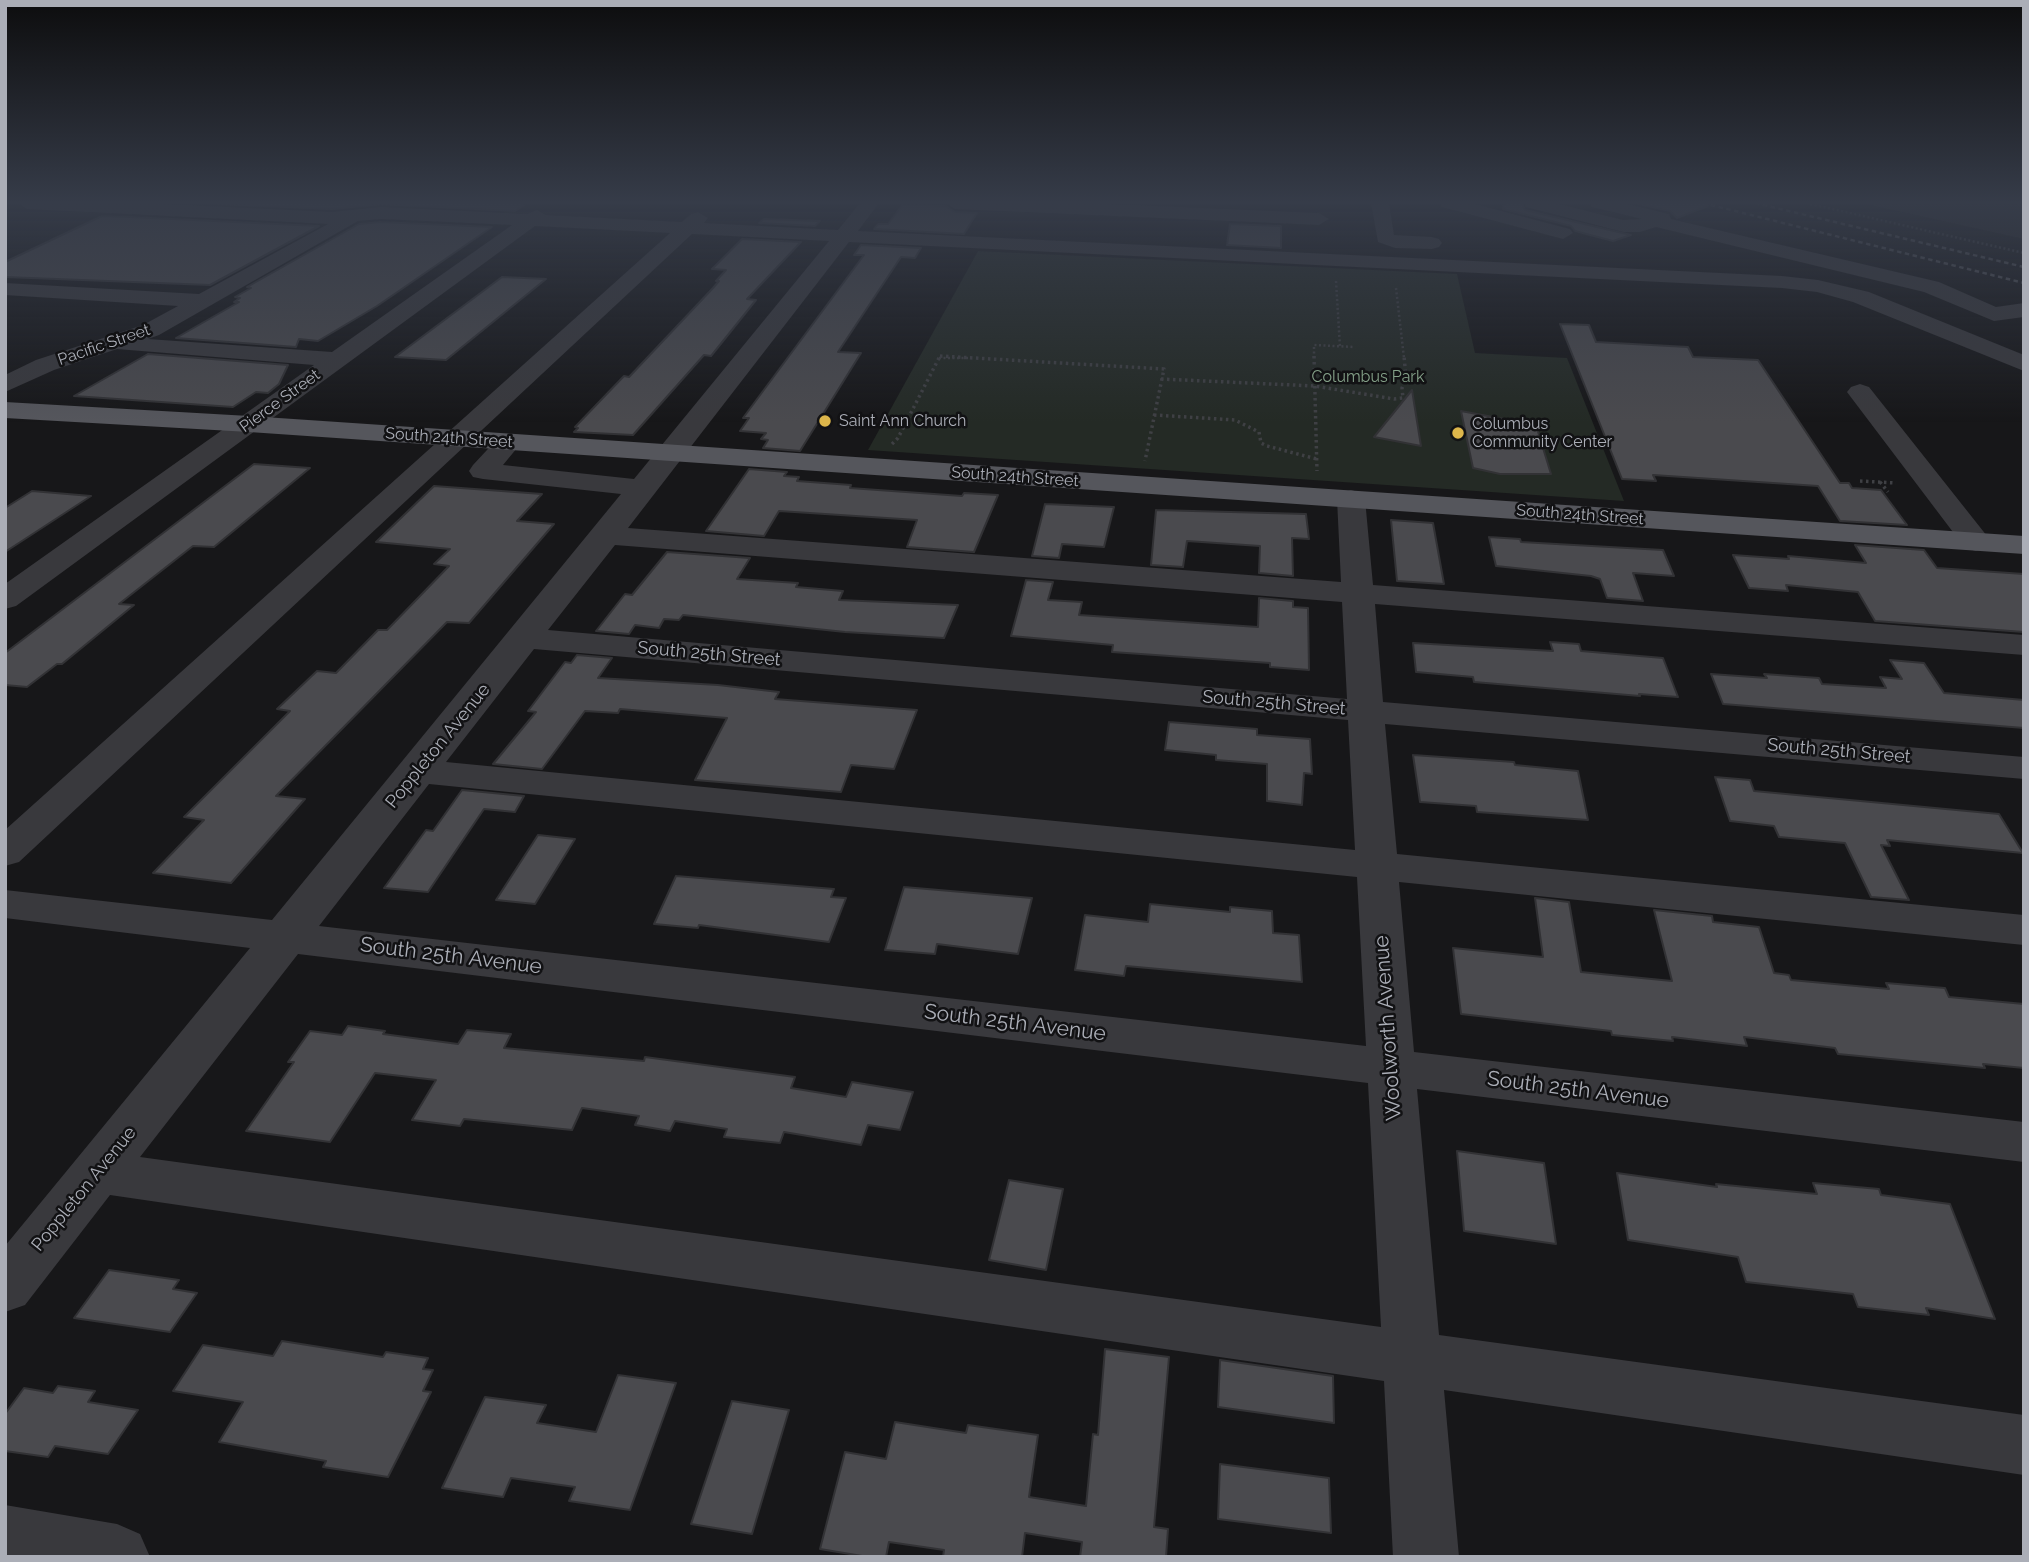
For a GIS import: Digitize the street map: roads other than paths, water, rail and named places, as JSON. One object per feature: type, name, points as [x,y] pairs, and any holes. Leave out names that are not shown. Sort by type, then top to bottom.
[{"type":"main road","name":"South 24th Street","points":[[5,410],[249,424],[2024,545]]},
{"type":"street","name":"Pacific Street","points":[[5,385],[45,365],[151,330],[247,276]]},
{"type":"street","name":"Pierce Street","points":[[5,599],[455,276]]},
{"type":"street","points":[[5,853],[636,276]]},
{"type":"street","name":"Poppleton Avenue","points":[[5,1288],[812,276]]},
{"type":"street","points":[[1745,276],[1818,286],[1869,299],[2024,364]]},
{"type":"street","points":[[1878,276],[1940,291],[1994,314],[2024,310]]},
{"type":"street","points":[[5,289],[203,301]]},
{"type":"street","points":[[1940,291],[2003,292]]},
{"type":"street","points":[[116,343],[338,360]]},
{"type":"street","points":[[1860,392],[1976,542]]},
{"type":"street","points":[[509,442],[483,471],[641,488]]},
{"type":"street","points":[[566,480],[597,448]]},
{"type":"street","name":"Woolworth Avenue","points":[[1351,499],[1426,1557]]},
{"type":"street","points":[[605,535],[2024,645]]},
{"type":"street","name":"South 25th Street","points":[[523,638],[2024,768]]},
{"type":"street","points":[[418,771],[2024,930]]},
{"type":"street","name":"South 25th Avenue","points":[[5,904],[2024,1142]]},
{"type":"street","points":[[97,1172],[2024,1445]]},
{"type":"street","points":[[5,1537],[117,1557]]},
{"type":"railway","points":[[1995,276],[2024,283]]},
{"type":"place","name":"Saint Ann Church","points":[[825,421]]},
{"type":"place","name":"Columbus Community Center","points":[[1458,433]]},
{"type":"park label","name":"Columbus Park","points":[[1368,377]]}]
